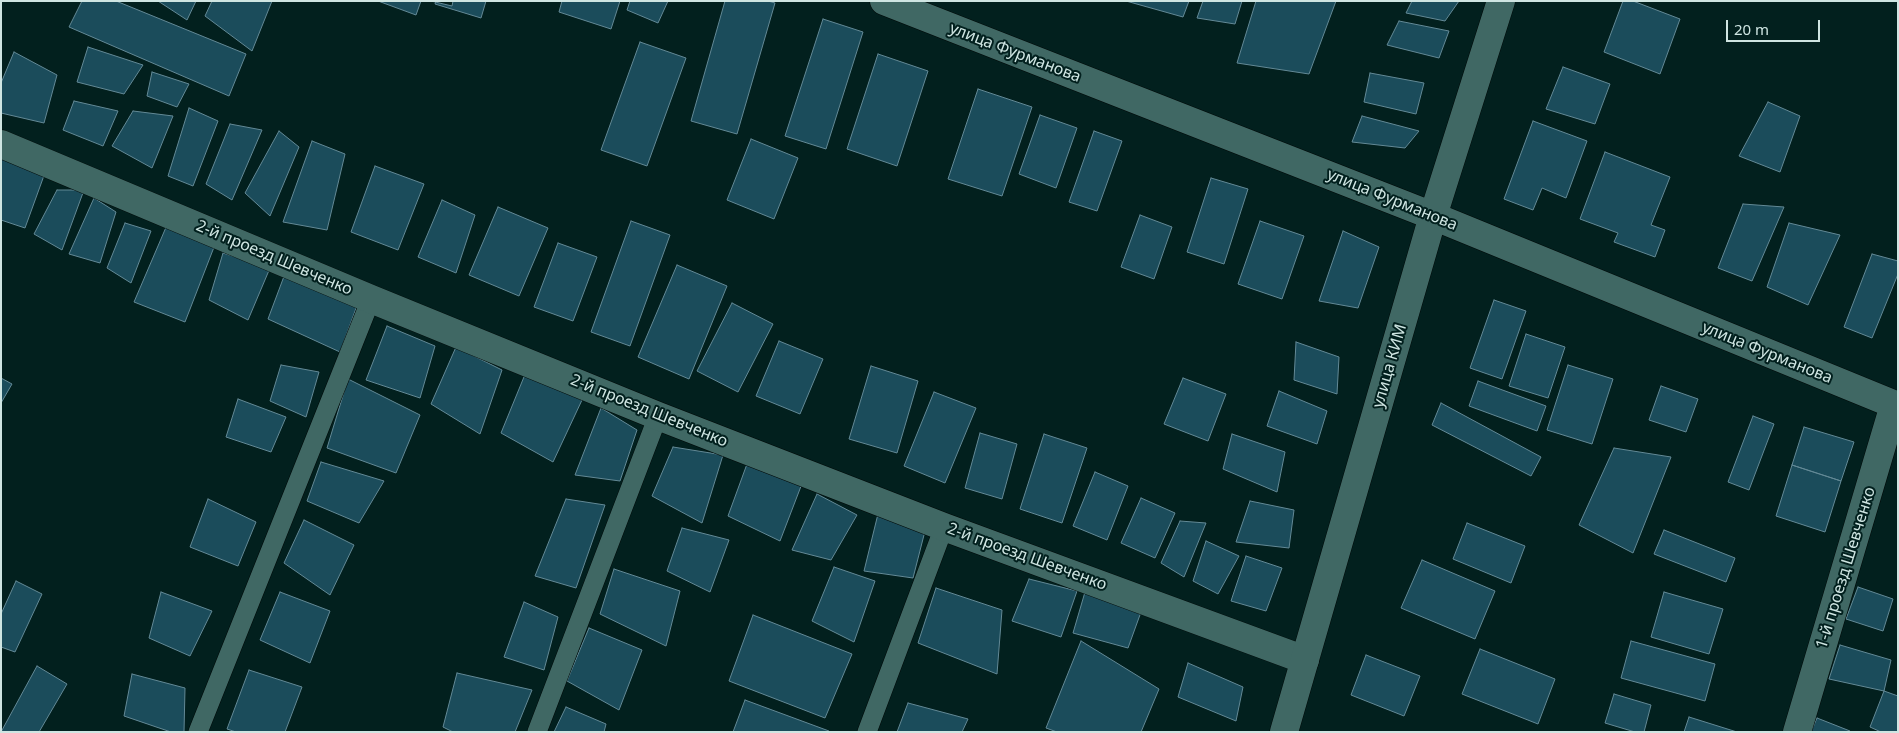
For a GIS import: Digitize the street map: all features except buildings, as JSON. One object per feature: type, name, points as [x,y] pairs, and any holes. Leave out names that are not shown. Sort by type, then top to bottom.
[{"type":"street","name":"улица Фурманова","points":[[884,1],[1433,216],[1896,405]]},
{"type":"street","name":"улица КИМ","points":[[1284,732],[1433,216],[1501,1]]},
{"type":"street","name":"2-й проезд Шевченко","points":[[1,144],[658,416],[944,527],[1305,660]]},
{"type":"street","name":"1-й проезд Шевченко","points":[[1797,732],[1896,405]]},
{"type":"lane","points":[[198,732],[371,298]]},
{"type":"lane","points":[[538,732],[658,416]]},
{"type":"lane","points":[[868,732],[944,527]]}]
